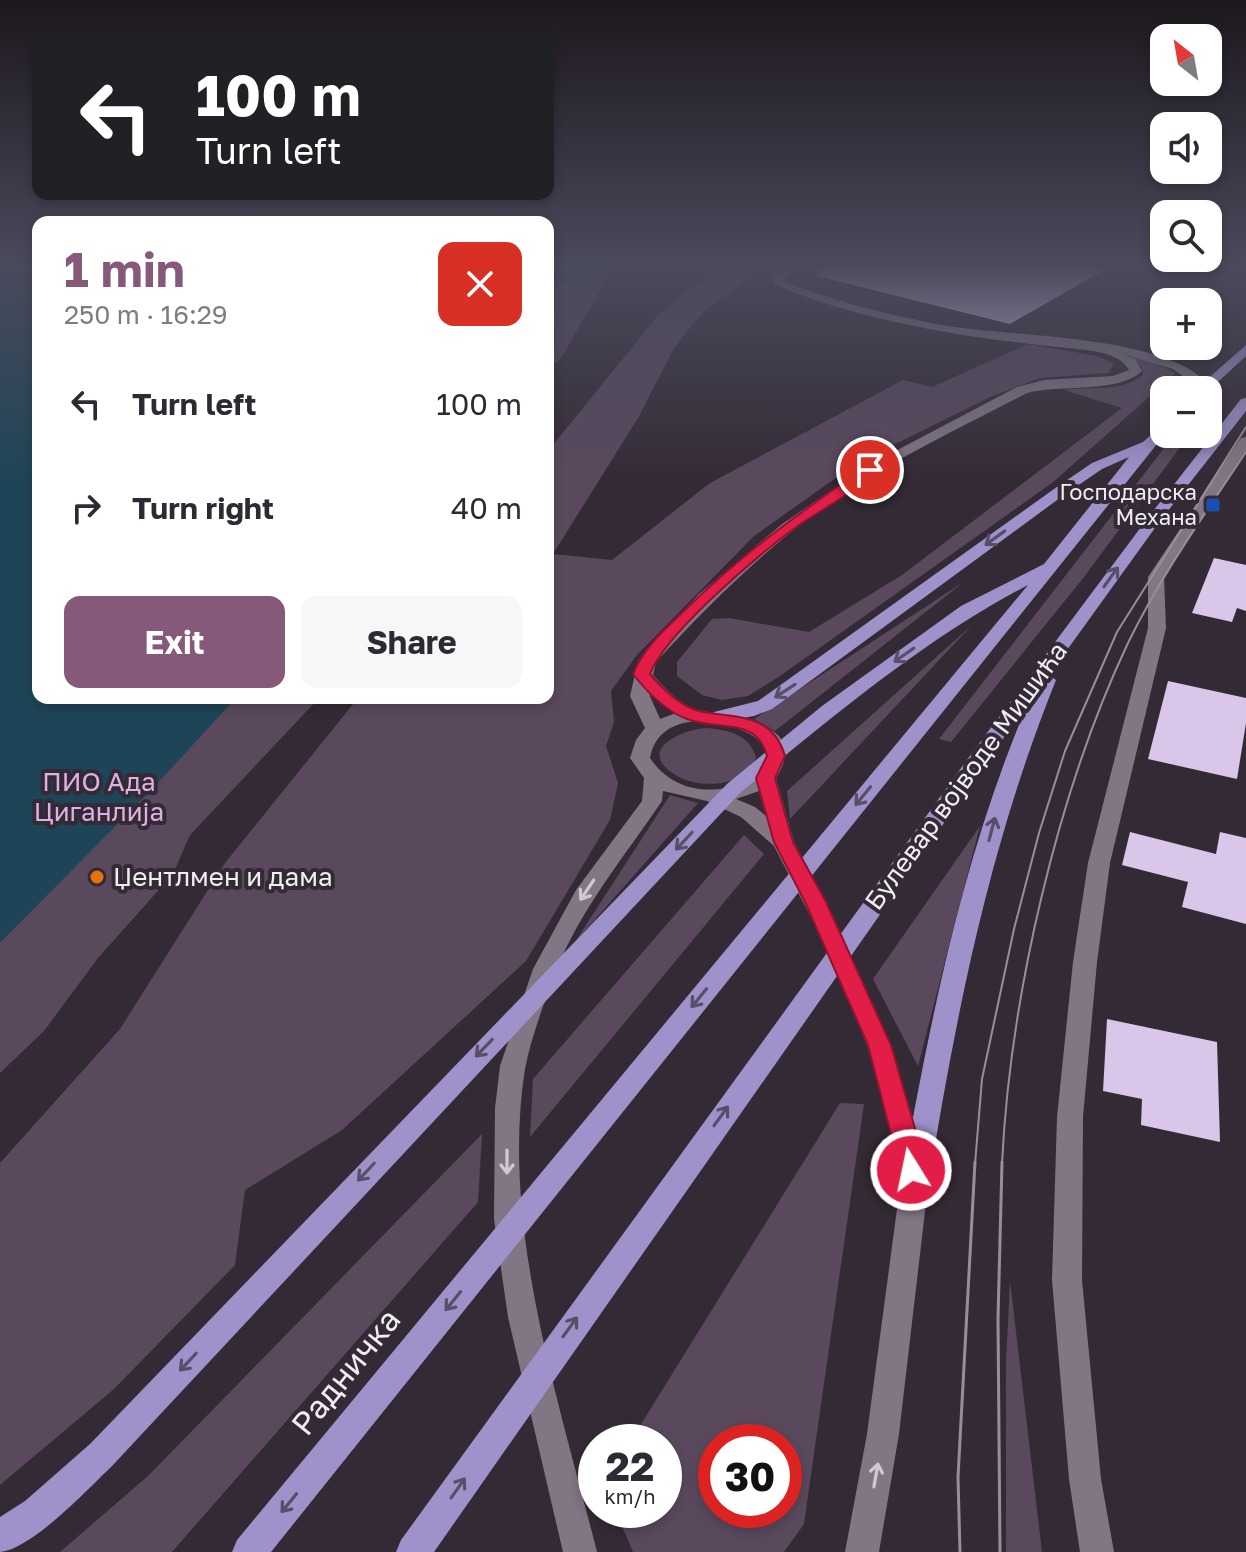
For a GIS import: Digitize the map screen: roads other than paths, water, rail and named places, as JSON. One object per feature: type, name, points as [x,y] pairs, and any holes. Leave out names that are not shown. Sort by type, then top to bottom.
[{"type":"main road","points":[[1216,376],[1246,349]]},
{"type":"main road","name":"Булевар војводе Мишића","points":[[535,1399],[979,757],[1065,640],[1240,417],[1246,402]]},
{"type":"main road","points":[[0,1537],[37,1513],[101,1455],[734,788],[829,710],[967,610],[1052,565],[1150,441]]},
{"type":"main road","points":[[721,716],[747,712],[765,705],[1097,466],[1147,444]]},
{"type":"main road","name":"Радничка","points":[[249,1552],[1052,565]]},
{"type":"main road","points":[[913,1194],[955,967],[997,811],[1021,737],[1065,640]]},
{"type":"main road","points":[[413,1552],[535,1399]]},
{"type":"street","points":[[1007,337],[1147,355],[1177,366],[1189,376]]},
{"type":"street","points":[[655,728],[639,696],[647,661],[665,638],[736,570],[786,528],[870,470],[986,407],[1033,386],[1113,380],[1136,371],[1124,357],[1101,348]]},
{"type":"street","points":[[1097,1552],[1085,1479],[1067,1280],[1070,1117],[1085,962],[1099,863],[1157,628],[1156,577],[1246,441]]},
{"type":"street","points":[[642,674],[659,694],[692,715]]},
{"type":"street","points":[[706,795],[740,791],[766,778],[776,756],[773,745],[753,726],[721,716],[692,715],[655,728],[641,747],[640,758],[654,778],[668,787],[706,795],[748,812],[783,842]]},
{"type":"street","points":[[579,1550],[535,1399],[508,1219],[506,1158],[513,1066],[545,969],[562,932],[584,895],[652,801],[654,778]]},
{"type":"street","points":[[766,778],[783,842],[859,997],[891,1080],[908,1146],[913,1194],[883,1434],[862,1552]]},
{"type":"water","points":[[0,337],[32,337],[32,704],[230,704],[155,786],[0,943]]},
{"type":"tram line","points":[[975,1164],[982,1079],[1014,929],[1039,833],[1065,751],[1117,632],[1246,427]]},
{"type":"tram line","points":[[1002,1164],[1015,1034],[1027,966],[1041,898],[1079,764],[1141,618],[1184,545],[1246,452]]},
{"type":"tram line","points":[[960,1552],[958,1477],[975,1162]]},
{"type":"tram line","points":[[1000,1552],[998,1318],[1002,1162]]},
{"type":"place","name":"Господарска Механа","points":[[1213,505]]},
{"type":"place","name":"Џентлмен и дама","points":[[97,877]]},
{"type":"park label","name":"ПИО Ада Циганлија","points":[[99,797]]}]
